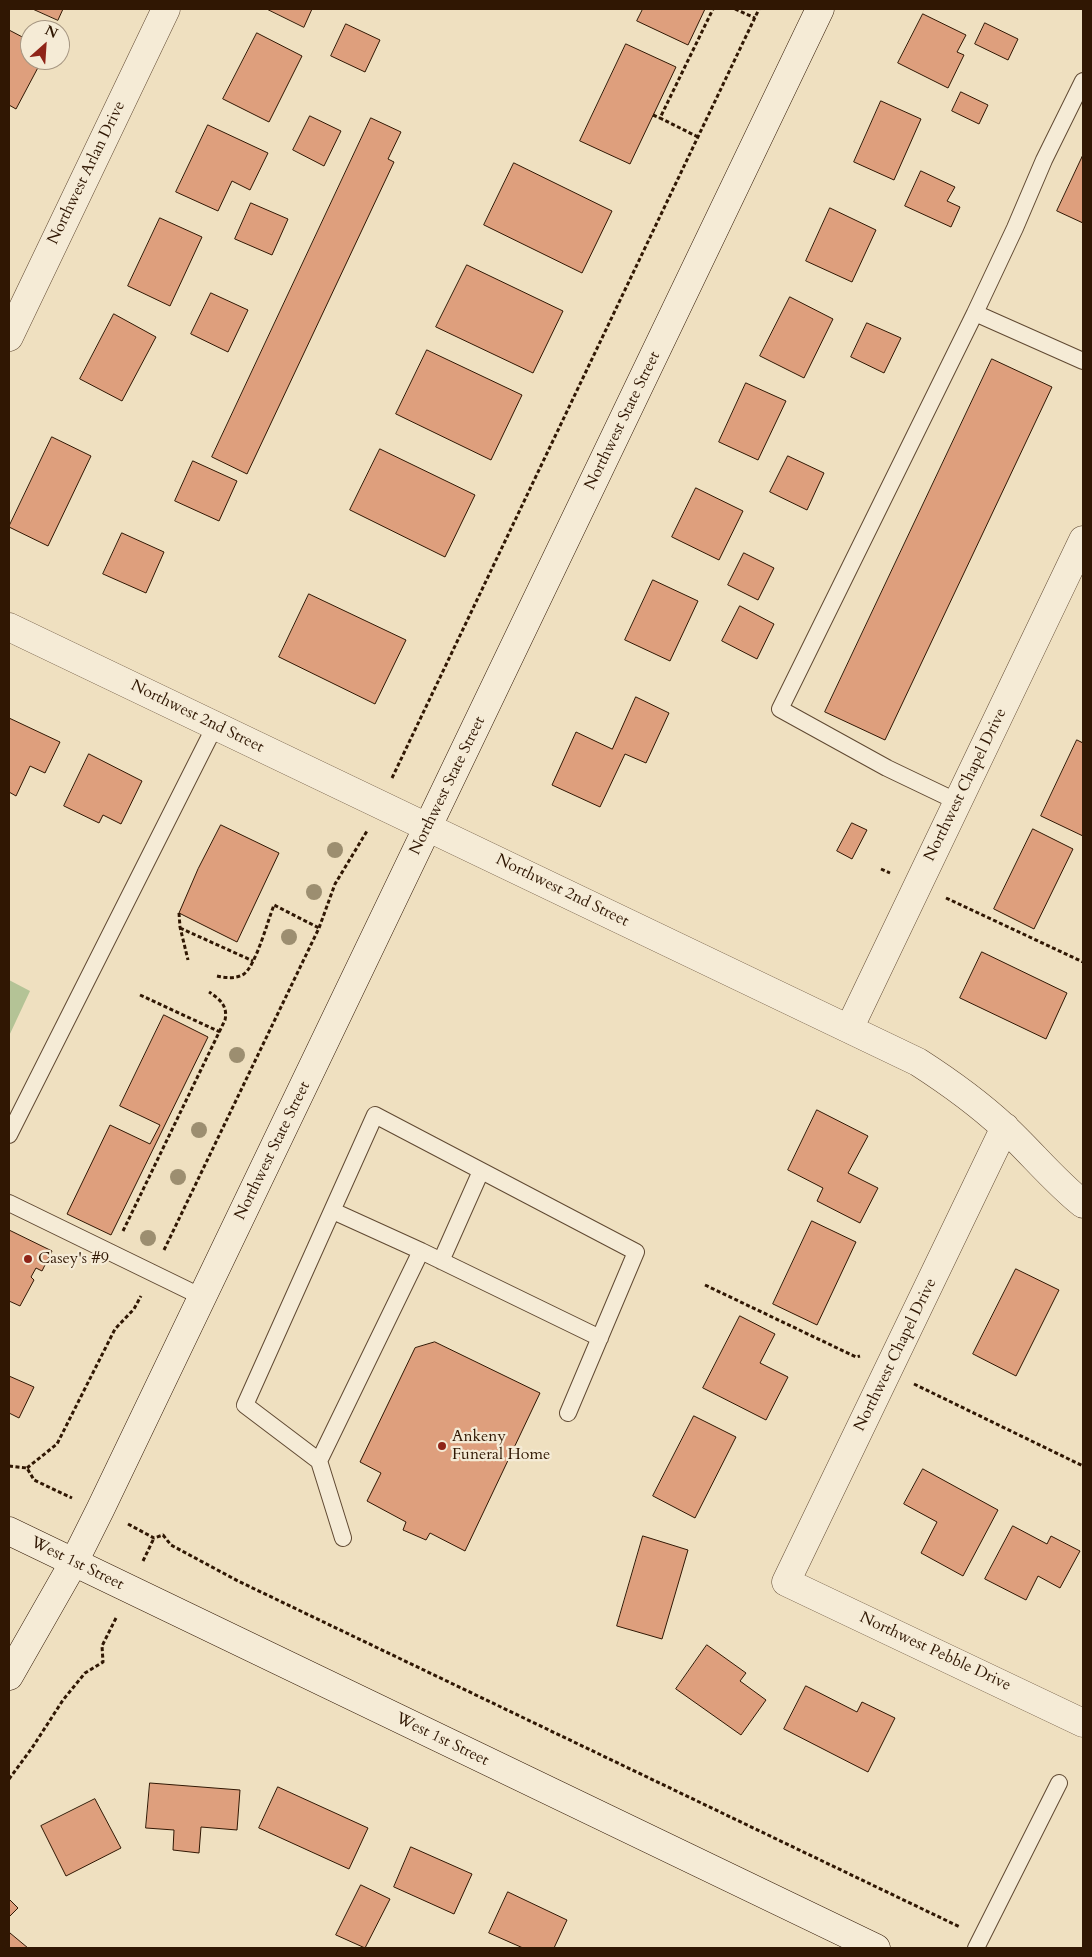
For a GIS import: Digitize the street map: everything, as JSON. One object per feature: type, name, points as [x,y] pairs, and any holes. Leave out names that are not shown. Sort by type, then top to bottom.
[{"type":"street","name":"Northwest Arlan Drive","points":[[9,336],[166,9]]},
{"type":"street","name":"Northwest State Street","points":[[9,1676],[74,1562],[100,1510],[820,9]]},
{"type":"street","name":"Northwest Chapel Drive","points":[[849,1029],[1083,540]]},
{"type":"street","name":"Northwest 2nd Street","points":[[9,627],[926,1067],[958,1088],[1005,1127],[1046,1171],[1083,1204]]},
{"type":"street","name":"Northwest Chapel Drive","points":[[786,1582],[1005,1127]]},
{"type":"street","name":"West 1st Street","points":[[9,1531],[876,1948]]},
{"type":"street","name":"Northwest Pebble Drive","points":[[786,1582],[1083,1723]]},
{"type":"lane","points":[[958,802],[887,768],[780,709],[975,313],[1015,228],[1044,160],[1083,81]]},
{"type":"lane","points":[[975,313],[1083,361]]},
{"type":"lane","points":[[9,1135],[215,726]]},
{"type":"lane","points":[[343,1538],[319,1461],[244,1406],[375,1115],[636,1252],[568,1413]]},
{"type":"lane","points":[[441,1261],[481,1171]]},
{"type":"lane","points":[[9,1203],[112,1255],[202,1297]]},
{"type":"lane","points":[[333,1211],[421,1251],[600,1338]]},
{"type":"lane","points":[[319,1461],[421,1251]]},
{"type":"lane","points":[[979,1943],[1059,1783]]},
{"type":"path","points":[[660,118],[713,9]]},
{"type":"path","points":[[735,9],[755,18]]},
{"type":"path","points":[[9,1466],[27,1468],[57,1444],[115,1330],[134,1309],[319,928],[334,884],[362,839],[379,804],[759,9]]},
{"type":"path","points":[[653,115],[698,138]]},
{"type":"path","points":[[881,869],[1083,962]]},
{"type":"path","points":[[217,976],[239,977],[249,969],[274,905],[319,928]]},
{"type":"path","points":[[179,913],[180,928],[188,960]]},
{"type":"path","points":[[180,928],[253,961]]},
{"type":"path","points":[[112,1255],[220,1032],[227,1013],[221,1001],[209,992]]},
{"type":"path","points":[[140,995],[220,1032]]},
{"type":"path","points":[[27,1468],[34,1480],[100,1510],[154,1538],[164,1535],[171,1545],[238,1581],[494,1702],[979,1943]]},
{"type":"path","points":[[9,1779],[63,1700],[85,1673],[103,1662],[102,1646],[154,1538]]},
{"type":"green space","points":[[9,980],[30,991],[9,1036]]},
{"type":"building","points":[[33,9],[63,9],[58,20]]},
{"type":"building","points":[[267,9],[312,9],[304,27]]},
{"type":"building","points":[[643,9],[705,9],[688,45],[637,21]]},
{"type":"building","points":[[923,14],[966,35],[957,52],[964,55],[948,88],[898,63]]},
{"type":"building","points":[[985,23],[1018,39],[1008,60],[975,44]]},
{"type":"building","points":[[346,24],[380,40],[365,72],[331,56]]},
{"type":"building","points":[[9,30],[20,36],[20,70],[37,70],[16,109],[9,105]]},
{"type":"building","points":[[257,33],[302,56],[269,122],[223,99]]},
{"type":"building","points":[[626,44],[676,67],[630,164],[580,141]]},
{"type":"building","points":[[961,92],[988,105],[979,124],[952,111]]},
{"type":"building","points":[[881,101],[921,119],[894,180],[854,162]]},
{"type":"building","points":[[310,116],[341,131],[324,166],[293,150]]},
{"type":"building","points":[[371,118],[401,132],[388,159],[394,162],[247,474],[212,457]]},
{"type":"building","points":[[208,125],[268,153],[250,190],[232,181],[218,211],[176,192]]},
{"type":"building","points":[[1083,155],[1083,223],[1057,211]]},
{"type":"building","points":[[514,163],[612,211],[582,273],[484,225]]},
{"type":"building","points":[[921,171],[955,187],[947,201],[960,207],[951,227],[905,206]]},
{"type":"building","points":[[251,203],[288,219],[272,255],[235,239]]},
{"type":"building","points":[[830,208],[876,230],[852,282],[806,261]]},
{"type":"building","points":[[160,218],[202,237],[170,306],[128,286]]},
{"type":"building","points":[[467,265],[563,311],[533,373],[436,327]]},
{"type":"building","points":[[211,293],[248,310],[228,352],[191,334]]},
{"type":"building","points":[[790,297],[833,319],[804,378],[760,356]]},
{"type":"building","points":[[114,314],[156,337],[122,401],[80,379]]},
{"type":"building","points":[[867,323],[901,338],[884,373],[851,357]]},
{"type":"building","points":[[427,350],[522,395],[491,460],[396,414]]},
{"type":"building","points":[[992,359],[1052,387],[885,740],[825,712]]},
{"type":"building","points":[[746,383],[786,401],[758,460],[719,442]]},
{"type":"building","points":[[52,437],[91,456],[48,546],[9,527]]},
{"type":"building","points":[[380,449],[475,495],[445,557],[350,510]]},
{"type":"building","points":[[788,456],[824,473],[807,510],[770,492]]},
{"type":"building","points":[[193,461],[237,481],[219,521],[175,501]]},
{"type":"building","points":[[696,488],[743,511],[719,560],[672,537]]},
{"type":"building","points":[[122,533],[164,552],[146,593],[103,574]]},
{"type":"building","points":[[744,553],[774,568],[758,600],[728,585]]},
{"type":"building","points":[[653,580],[698,601],[670,661],[625,640]]},
{"type":"building","points":[[309,594],[406,640],[375,704],[279,657]]},
{"type":"building","points":[[740,606],[774,624],[757,659],[722,641]]},
{"type":"building","points":[[636,697],[669,713],[646,763],[625,754],[600,807],[552,785],[576,732],[612,749]]},
{"type":"building","points":[[9,718],[60,742],[45,773],[30,766],[16,796],[9,792]]},
{"type":"building","points":[[1077,740],[1083,743],[1083,836],[1041,816]]},
{"type":"building","points":[[89,754],[142,781],[121,824],[103,815],[99,823],[64,806]]},
{"type":"building","points":[[852,823],[867,830],[852,859],[837,851]]},
{"type":"building","points":[[221,825],[279,853],[237,942],[179,913],[198,869]]},
{"type":"building","points":[[1033,829],[1073,849],[1034,929],[994,909]]},
{"type":"building","points":[[982,952],[1067,993],[1046,1039],[960,998]]},
{"type":"building","points":[[164,1015],[208,1037],[111,1235],[67,1214],[110,1125],[150,1144],[160,1125],[120,1106]]},
{"type":"building","points":[[817,1110],[868,1136],[848,1173],[878,1188],[860,1223],[817,1201],[823,1188],[788,1170]]},
{"type":"building","points":[[812,1221],[856,1242],[817,1325],[773,1304]]},
{"type":"building","name":"Casey's #9","points":[[9,1230],[52,1251],[42,1271],[36,1268],[31,1277],[34,1280],[20,1306],[9,1301]]},
{"type":"building","points":[[1016,1269],[1059,1290],[1016,1376],[973,1354]]},
{"type":"building","points":[[740,1316],[775,1334],[760,1363],[788,1377],[766,1420],[703,1388]]},
{"type":"building","name":"Ankeny Funeral Home","points":[[435,1342],[540,1393],[465,1551],[430,1533],[426,1540],[403,1530],[406,1522],[367,1501],[381,1473],[360,1462],[415,1348]]},
{"type":"building","points":[[9,1376],[34,1387],[19,1418],[9,1413]]},
{"type":"building","points":[[694,1416],[736,1437],[695,1518],[653,1496]]},
{"type":"building","points":[[923,1469],[998,1510],[963,1576],[921,1553],[937,1522],[904,1504]]},
{"type":"building","points":[[1013,1526],[1047,1544],[1051,1536],[1080,1551],[1060,1588],[1038,1576],[1026,1600],[985,1579]]},
{"type":"building","points":[[643,1536],[688,1550],[662,1639],[617,1626]]},
{"type":"building","points":[[707,1645],[746,1673],[740,1681],[766,1700],[741,1735],[676,1689]]},
{"type":"building","points":[[806,1686],[857,1712],[862,1702],[895,1718],[868,1772],[784,1729]]},
{"type":"building","points":[[150,1783],[240,1790],[237,1830],[201,1827],[199,1853],[173,1850],[174,1830],[146,1828]]},
{"type":"building","points":[[278,1787],[368,1828],[349,1869],[259,1828]]},
{"type":"building","points":[[95,1799],[121,1848],[66,1876],[41,1826]]},
{"type":"building","points":[[411,1847],[472,1874],[454,1914],[394,1887]]},
{"type":"building","points":[[361,1885],[390,1899],[365,1948],[336,1935]]},
{"type":"building","points":[[508,1892],[567,1920],[554,1948],[523,1948],[489,1933]]},
{"type":"building","points":[[9,1899],[18,1908],[9,1917]]},
{"type":"building","points":[[10,1933],[28,1948],[9,1948]]},
{"type":"place","name":"Casey's #9","points":[[28,1259]]},
{"type":"place","name":"Ankeny Funeral Home","points":[[442,1446]]}]
